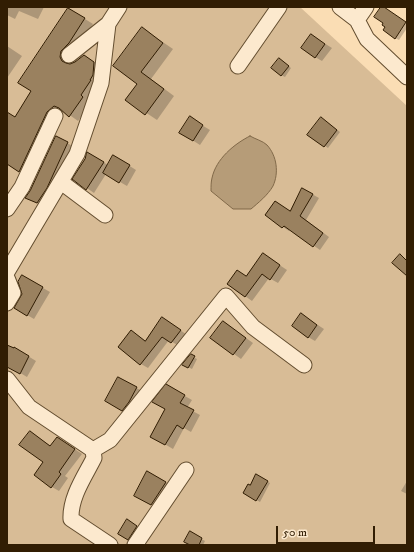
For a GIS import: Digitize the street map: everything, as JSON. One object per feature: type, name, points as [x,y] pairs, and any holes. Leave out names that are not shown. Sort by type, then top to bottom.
[{"type":"street","points":[[69,55],[108,24],[119,7]]},
{"type":"street","points":[[238,66],[278,7]]},
{"type":"street","points":[[340,7],[356,20],[367,39],[407,77]]},
{"type":"street","points":[[356,20],[366,7]]},
{"type":"street","points":[[7,272],[77,154],[101,83],[108,24]]},
{"type":"street","points":[[7,209],[22,187],[55,116]]},
{"type":"street","points":[[61,182],[105,215]]},
{"type":"street","points":[[7,278],[13,293],[7,303]]},
{"type":"street","points":[[93,450],[110,440],[226,296],[253,327],[304,365]]},
{"type":"street","points":[[7,379],[29,407],[93,450],[94,458],[73,501],[71,511],[72,519],[110,545]]},
{"type":"street","points":[[135,545],[186,470]]},
{"type":"shaded area","points":[[7,7],[300,7],[407,106],[407,545],[7,545]]},
{"type":"shaded area","points":[[250,136],[267,145],[273,154],[276,165],[275,181],[263,199],[251,209],[233,209],[211,191],[212,178],[217,165],[226,153],[238,143]]},
{"type":"building","points":[[381,7],[384,7],[406,22],[395,39],[383,30],[385,27],[382,25],[383,23],[374,17]]},
{"type":"building","points":[[68,8],[85,18],[69,43],[61,51],[60,57],[62,61],[70,64],[84,55],[94,62],[93,75],[81,95],[83,97],[69,117],[59,108],[54,106],[47,112],[19,172],[7,164],[7,112],[15,117],[31,91],[18,83]]},
{"type":"building","points":[[142,27],[163,43],[141,72],[164,89],[145,115],[125,100],[137,84],[113,66]]},
{"type":"building","points":[[311,34],[325,44],[315,58],[301,48]]},
{"type":"building","points":[[279,58],[289,66],[281,76],[271,68]]},
{"type":"building","points":[[190,116],[203,125],[193,141],[179,133]]},
{"type":"building","points":[[321,117],[337,130],[324,147],[307,135]]},
{"type":"building","points":[[56,136],[68,142],[47,188],[37,203],[25,198],[30,191]]},
{"type":"building","points":[[87,152],[104,162],[86,190],[72,179],[85,159]]},
{"type":"building","points":[[113,155],[130,165],[119,183],[103,173]]},
{"type":"building","points":[[302,188],[313,194],[300,216],[323,233],[313,247],[284,226],[282,228],[265,215],[275,201],[290,211]]},
{"type":"building","points":[[263,253],[280,265],[270,280],[262,274],[245,297],[227,284],[237,270],[246,276]]},
{"type":"building","points":[[400,254],[407,261],[407,276],[392,263]]},
{"type":"building","points":[[22,275],[43,287],[27,316],[14,308],[22,294],[18,282]]},
{"type":"building","points":[[301,313],[317,325],[308,338],[292,326]]},
{"type":"building","points":[[162,317],[181,330],[171,343],[162,337],[140,365],[118,347],[131,330],[145,341]]},
{"type":"building","points":[[223,321],[246,338],[233,355],[210,338]]},
{"type":"building","points":[[7,345],[14,347],[29,356],[20,374],[7,367]]},
{"type":"building","points":[[191,354],[195,356],[188,368],[182,365]]},
{"type":"building","points":[[118,377],[137,387],[122,411],[105,401]]},
{"type":"building","points":[[166,384],[185,395],[180,403],[194,410],[183,429],[177,425],[165,445],[150,437],[165,409],[152,402]]},
{"type":"building","points":[[30,431],[50,446],[57,437],[75,449],[59,472],[61,474],[51,488],[34,475],[43,462],[19,445]]},
{"type":"building","points":[[147,471],[166,482],[151,505],[134,496]]},
{"type":"building","points":[[256,474],[268,481],[256,501],[243,493],[248,484],[250,485]]},
{"type":"building","points":[[127,519],[137,526],[128,540],[118,534]]},
{"type":"building","points":[[190,531],[202,538],[199,545],[190,545],[184,542]]}]
